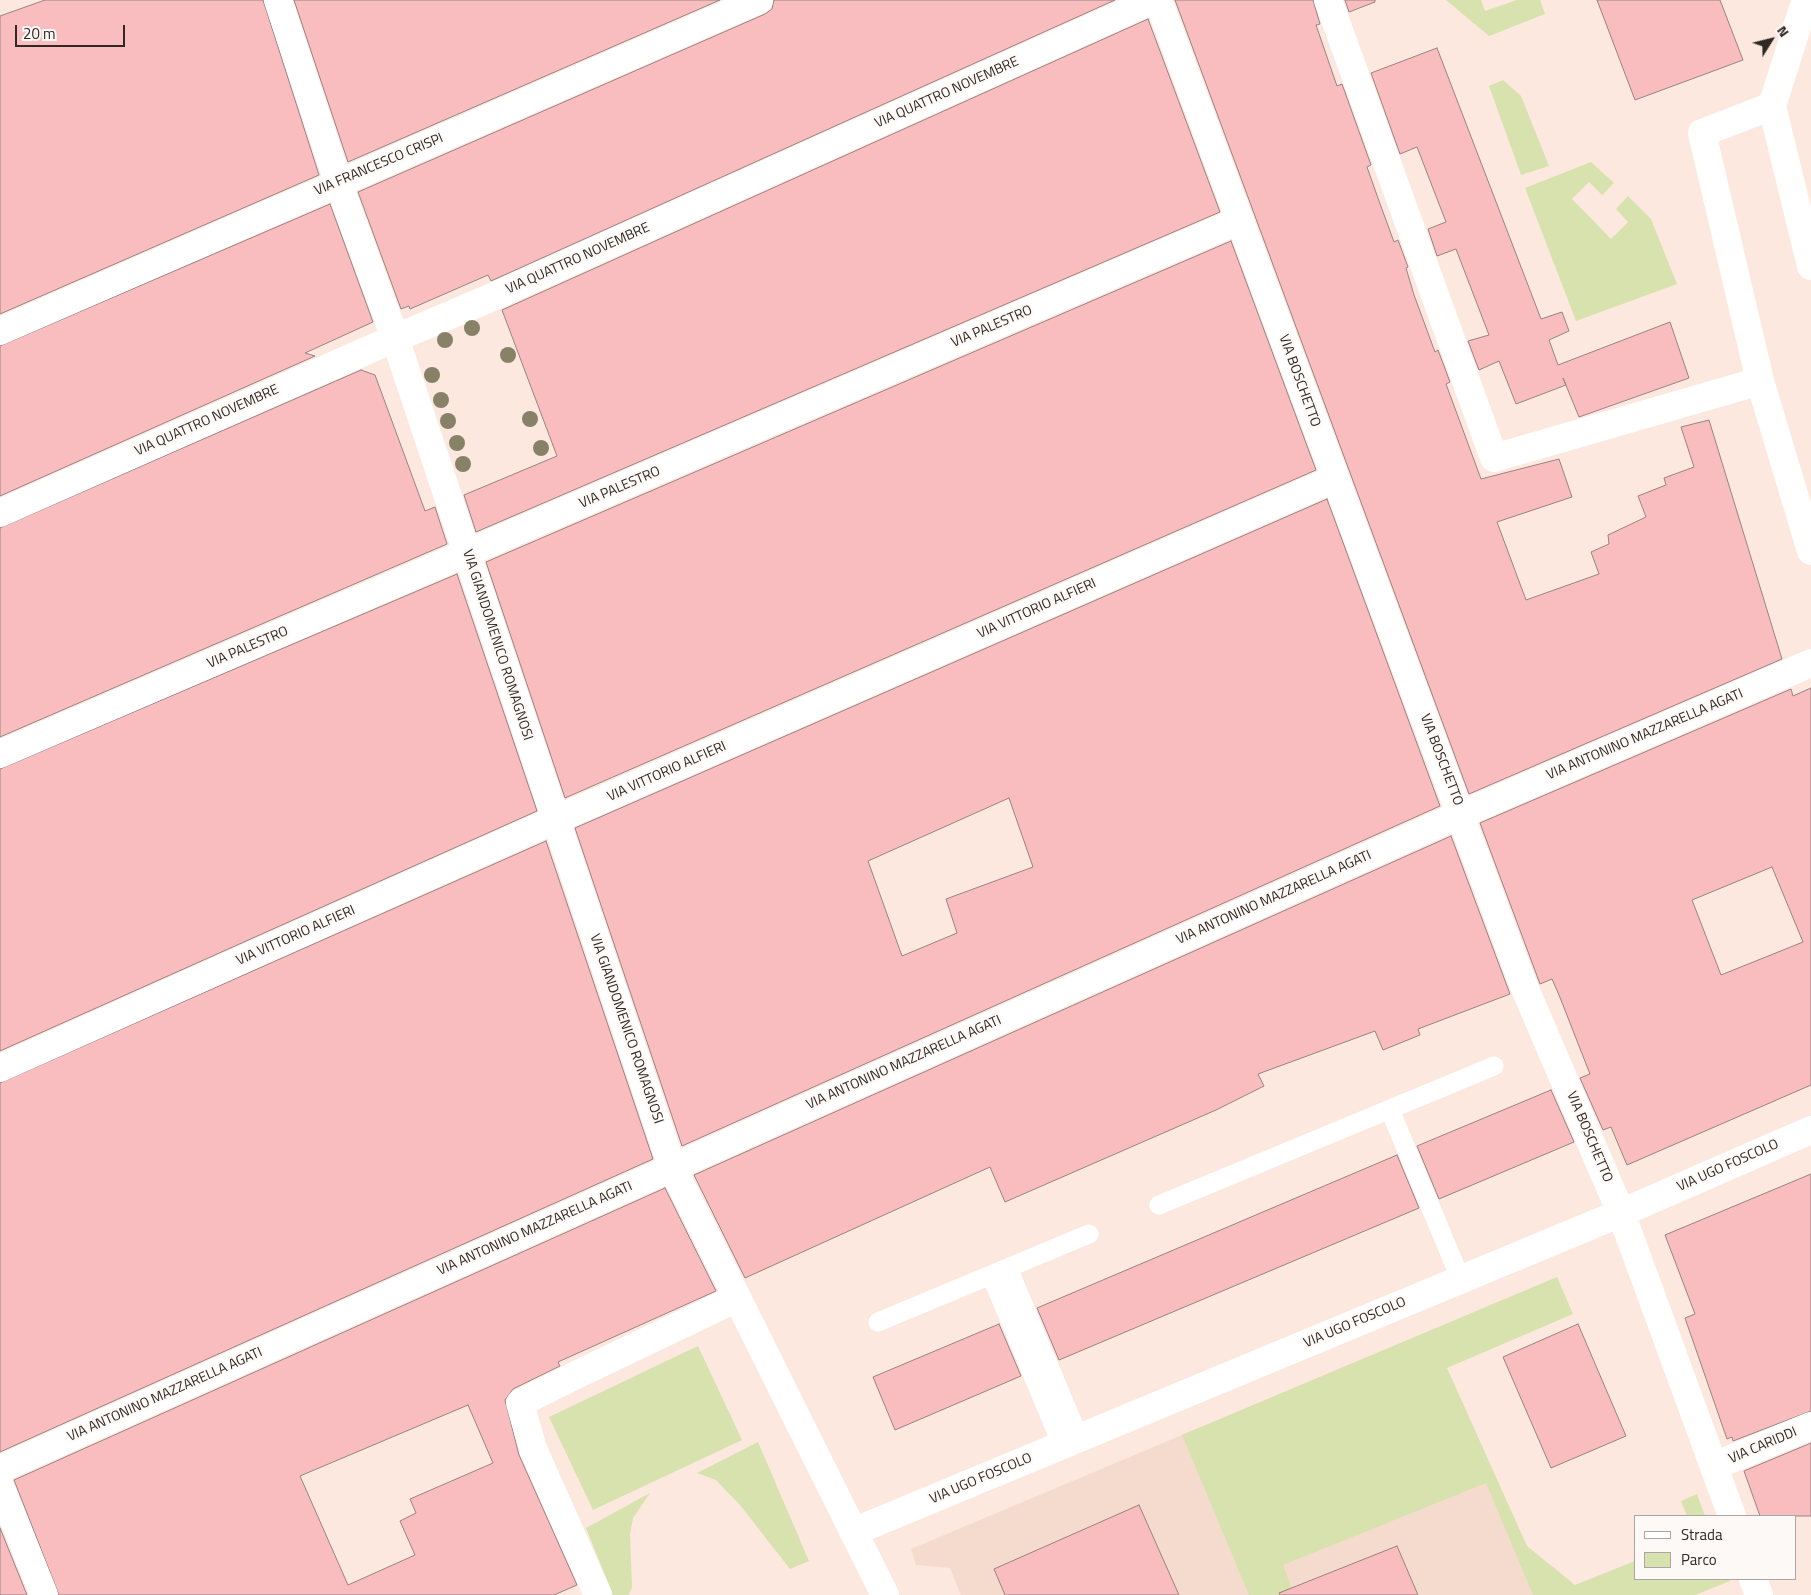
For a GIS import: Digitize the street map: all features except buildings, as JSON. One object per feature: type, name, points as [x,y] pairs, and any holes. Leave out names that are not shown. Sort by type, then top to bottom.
[{"type":"street","name":"VIA GIANDOMENICO ROMAGNOSI","points":[[278,0],[338,182],[395,338],[672,1166],[885,1595]]},
{"type":"street","name":"VIA FRANCESCO CRISPI","points":[[0,332],[338,182],[759,0]]},
{"type":"street","name":"VIA QUATTRO NOVEMBRE","points":[[0,513],[395,338],[506,291],[1153,0]]},
{"type":"street","name":"VIA BOSCHETTO","points":[[1158,0],[1523,984],[1621,1213],[1732,1515]]},
{"type":"street","points":[[1328,0],[1494,458],[1760,381]]},
{"type":"street","points":[[1806,12],[1772,106],[1811,266]]},
{"type":"street","points":[[1772,106],[1702,133],[1760,381],[1811,551]]},
{"type":"street","name":"VIA PALESTRO","points":[[0,754],[1240,220]]},
{"type":"street","name":"VIA VITTORIO ALFIERI","points":[[0,1068],[555,820],[1334,478]]},
{"type":"street","name":"VIA ANTONINO MAZZARELLA AGATI","points":[[0,1469],[672,1166],[1461,815],[1811,663]]},
{"type":"street","name":"VIA UGO FOSCOLO","points":[[853,1532],[1621,1213],[1811,1130]]},
{"type":"street","points":[[598,1595],[533,1449],[520,1403],[734,1291]]},
{"type":"street","name":"VIA CARIDDI","points":[[1714,1466],[1811,1426]]},
{"type":"street","points":[[0,1486],[44,1595]]},
{"type":"street","points":[[1753,1580],[1759,1595]]},
{"type":"lane","points":[[1159,1206],[1494,1066]]},
{"type":"lane","points":[[1390,1110],[1461,1280]]},
{"type":"lane","points":[[878,1322],[1090,1234]]},
{"type":"lane","points":[[1008,1268],[1071,1442]]},
{"type":"lane","points":[[991,1275],[1071,1442]]},
{"type":"shaded area","points":[[1427,1332],[1533,1595],[961,1595],[950,1568],[916,1565],[911,1549]]},
{"type":"green space","points":[[1446,0],[1481,0],[1485,11],[1517,0],[1540,0],[1545,14],[1489,36]]},
{"type":"green space","points":[[1503,80],[1521,96],[1549,166],[1521,175],[1489,86]]},
{"type":"green space","points":[[1591,162],[1614,183],[1602,195],[1589,182],[1572,199],[1611,239],[1628,222],[1616,209],[1628,196],[1651,219],[1677,284],[1576,321],[1525,188]]},
{"type":"green space","points":[[1557,1277],[1573,1314],[1447,1368],[1527,1546],[1575,1585],[1634,1561],[1634,1580],[1730,1581],[1695,1595],[1533,1595],[1486,1483],[1283,1565],[1294,1595],[1249,1595],[1182,1435]]},
{"type":"green space","points":[[698,1346],[742,1440],[593,1510],[549,1417]]},
{"type":"green space","points":[[758,1442],[809,1561],[790,1569],[740,1505],[716,1480],[697,1473]]},
{"type":"green space","points":[[650,1493],[633,1518],[630,1534],[632,1588],[628,1595],[613,1595],[586,1528]]},
{"type":"green space","points":[[1697,1494],[1705,1515],[1687,1515],[1681,1501]]}]
